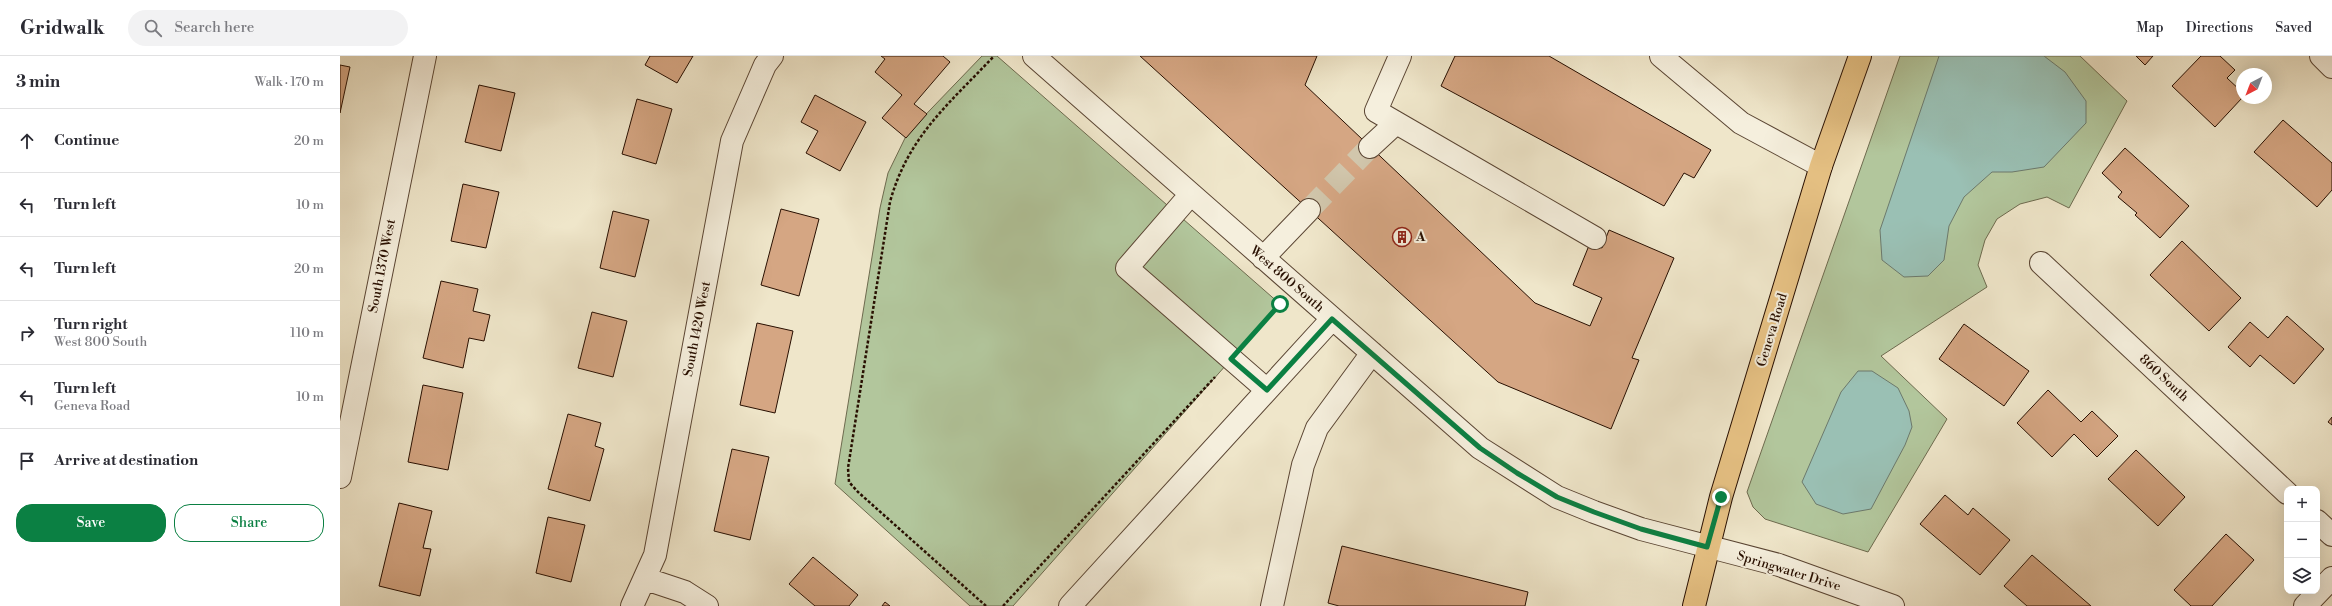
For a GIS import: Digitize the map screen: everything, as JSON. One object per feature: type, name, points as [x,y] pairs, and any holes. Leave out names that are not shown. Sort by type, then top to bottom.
[{"type":"main road","name":"Geneva Road","points":[[1694,606],[1707,547],[1821,166],[1860,56]]},
{"type":"street","name":"South 1370 West","points":[[340,477],[425,56]]},
{"type":"street","name":"South 1420 West","points":[[632,606],[646,578],[655,555],[732,141],[765,65],[772,56]]},
{"type":"street","name":"West 800 South","points":[[1034,56],[1480,448],[1557,497],[1641,529],[1707,547]]},
{"type":"street","points":[[1400,56],[1376,111],[1595,238]]},
{"type":"street","points":[[1661,56],[1741,123],[1821,166]]},
{"type":"street","points":[[2321,56],[2332,66]]},
{"type":"street","points":[[1370,147],[1396,123]]},
{"type":"street","points":[[1191,194],[1127,268],[1267,390]]},
{"type":"street","points":[[1263,258],[1310,210]]},
{"type":"street","name":"860 South","points":[[2041,263],[2284,490]]},
{"type":"street","points":[[1070,606],[1332,319]]},
{"type":"street","points":[[1272,606],[1303,465],[1317,428],[1372,353]]},
{"type":"street","points":[[2318,522],[2332,535]]},
{"type":"street","name":"Springwater Drive","points":[[1707,547],[1779,565],[1893,606]]},
{"type":"street","points":[[646,578],[685,592],[707,606]]},
{"type":"street","points":[[2305,606],[2332,578]]},
{"type":"path","points":[[986,606],[858,492],[849,482],[848,468],[890,202],[896,178],[908,153],[921,134],[994,56]]},
{"type":"path","points":[[1003,606],[1280,304]]},
{"type":"green space","points":[[982,56],[997,56],[1280,304],[1013,606],[970,606],[835,484],[880,208],[888,173],[907,134]]},
{"type":"green space","points":[[1900,56],[2080,56],[2127,101],[2069,208],[2047,197],[2020,204],[1997,219],[1985,240],[1978,265],[1987,287],[1881,356],[1947,419],[1868,552],[1765,519],[1753,507],[1747,492]]},
{"type":"water","points":[[1939,56],[2044,56],[2065,72],[2086,101],[2086,123],[2044,167],[2012,172],[1992,172],[1964,197],[1949,226],[1944,260],[1928,276],[1904,277],[1882,260],[1880,230]]},
{"type":"water","points":[[1858,371],[1872,371],[1898,388],[1909,411],[1912,427],[1905,445],[1871,509],[1843,514],[1816,504],[1802,482],[1841,392]]},
{"type":"building","points":[[650,56],[693,56],[677,83],[645,65]]},
{"type":"building","points":[[881,56],[943,56],[950,62],[914,104],[927,114],[906,138],[882,118],[902,95],[875,72],[885,59]]},
{"type":"building","name":"A","points":[[1140,56],[1317,56],[1305,85],[1535,303],[1590,326],[1602,298],[1573,285],[1590,243],[1602,248],[1609,230],[1674,258],[1632,358],[1639,360],[1611,429],[1498,382]]},
{"type":"building","points":[[1455,56],[1549,56],[1711,150],[1694,178],[1684,173],[1664,206],[1441,86]]},
{"type":"building","points":[[2136,56],[2153,56],[2145,65]]},
{"type":"building","points":[[2201,56],[2220,56],[2235,70],[2227,78],[2236,86],[2236,104],[2215,127],[2172,86]]},
{"type":"building","points":[[340,65],[350,67],[340,113]]},
{"type":"building","points":[[479,85],[515,93],[501,151],[465,142]]},
{"type":"building","points":[[815,95],[866,122],[840,171],[806,153],[818,131],[801,122]]},
{"type":"building","points":[[637,99],[672,109],[656,164],[622,154]]},
{"type":"building","points":[[2283,120],[2332,163],[2332,190],[2317,207],[2254,152]]},
{"type":"building","points":[[2125,148],[2189,206],[2160,238],[2135,215],[2137,213],[2118,197],[2122,192],[2102,173]]},
{"type":"building","points":[[463,184],[499,192],[486,248],[451,241]]},
{"type":"building","points":[[781,209],[819,219],[799,296],[761,285]]},
{"type":"building","points":[[613,211],[649,220],[635,277],[600,268]]},
{"type":"building","points":[[2182,241],[2241,298],[2209,331],[2150,275]]},
{"type":"building","points":[[441,281],[478,289],[473,311],[490,315],[484,341],[469,338],[463,368],[423,358]]},
{"type":"building","points":[[592,312],[627,321],[613,377],[578,368]]},
{"type":"building","points":[[2287,316],[2324,349],[2294,384],[2260,355],[2250,367],[2228,347],[2250,322],[2268,338]]},
{"type":"building","points":[[757,323],[793,331],[775,413],[740,405]]},
{"type":"building","points":[[1964,324],[2029,371],[2004,406],[1939,359]]},
{"type":"building","points":[[423,385],[463,393],[448,470],[408,462]]},
{"type":"building","points":[[2048,390],[2081,422],[2092,411],[2118,436],[2097,457],[2074,434],[2052,457],[2017,423]]},
{"type":"building","points":[[568,414],[601,423],[595,446],[604,449],[590,501],[548,489]]},
{"type":"building","points":[[2332,417],[2332,425],[2328,422]]},
{"type":"building","points":[[732,449],[769,457],[750,540],[714,531]]},
{"type":"building","points":[[2136,450],[2185,497],[2158,526],[2108,479]]},
{"type":"building","points":[[1945,495],[1968,515],[1973,508],[2010,540],[1980,575],[1920,524]]},
{"type":"building","points":[[399,503],[432,511],[423,548],[431,549],[420,596],[379,586]]},
{"type":"building","points":[[548,517],[585,525],[571,582],[536,573]]},
{"type":"building","points":[[2226,534],[2254,560],[2212,606],[2191,606],[2174,590]]},
{"type":"building","points":[[1342,546],[1528,592],[1525,606],[1339,606],[1328,603]]},
{"type":"building","points":[[2032,555],[2091,606],[2027,606],[2004,586]]},
{"type":"building","points":[[813,557],[858,595],[849,606],[815,606],[789,584]]},
{"type":"building","points":[[885,602],[890,606],[882,606]]},
{"type":"tunnel","points":[[1309,210],[1370,147]]},
{"type":"place","name":"A","points":[[1402,237]]},
{"type":"route","points":[[1280,304],[1231,359],[1267,390],[1332,319],[1480,448],[1517,473],[1557,497],[1641,529],[1707,547],[1721,497]]}]
